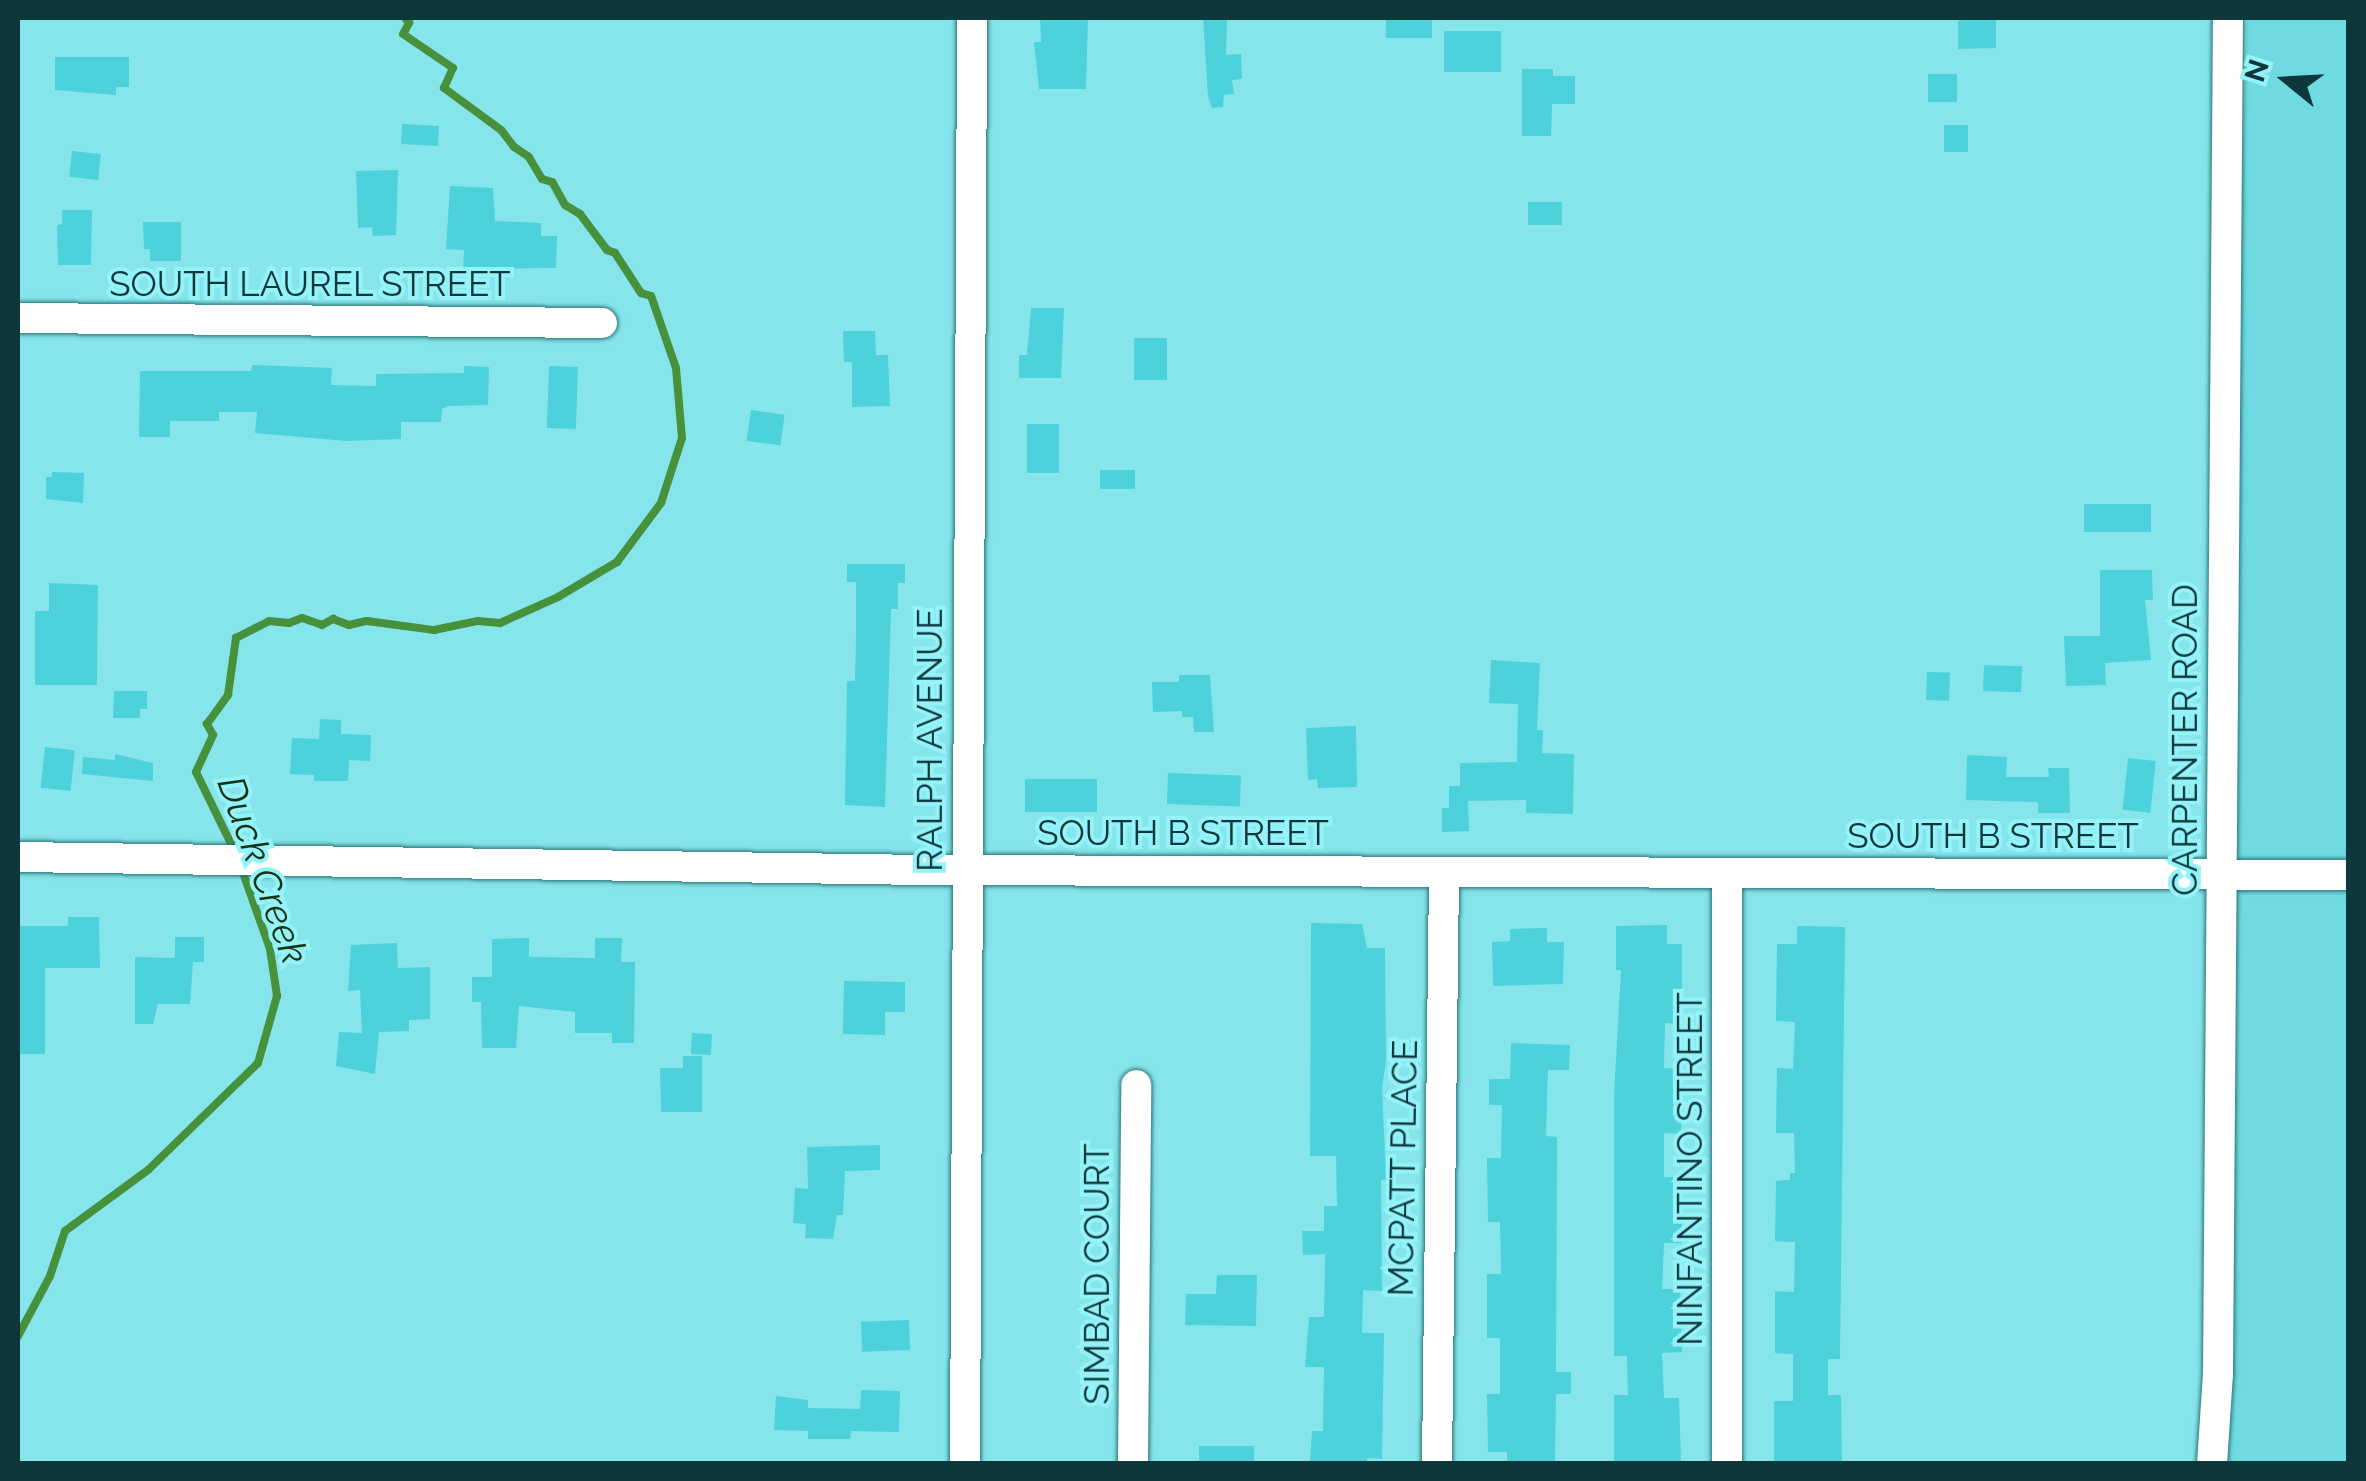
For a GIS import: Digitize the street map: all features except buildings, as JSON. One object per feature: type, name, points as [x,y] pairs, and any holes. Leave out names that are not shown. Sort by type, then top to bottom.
[{"type":"street","name":"RALPH AVENUE","points":[[965,1464],[972,18]]},
{"type":"street","name":"CARPENTER ROAD","points":[[2212,1464],[2218,1374],[2228,18]]},
{"type":"street","name":"SOUTH LAUREL STREET","points":[[18,318],[602,323]]},
{"type":"street","name":"SOUTH B STREET","points":[[18,857],[967,870],[2348,874]]},
{"type":"street","name":"MCPATT PLACE","points":[[1437,1464],[1444,873]]},
{"type":"street","name":"NINFANTINO STREET","points":[[1728,874],[1728,1464]]},
{"type":"street","name":"SIMBAD COURT","points":[[1133,1464],[1136,1086]]},
{"type":"shaded area","points":[[2247,18],[2348,18],[2348,1463],[2209,1464]]},
{"type":"waterway","name":"Duck Creek","points":[[236,854],[196,772],[213,735],[207,724],[228,695],[236,638],[269,621],[289,623],[302,618],[322,625],[333,619],[349,625],[367,621],[434,630],[478,621],[500,623],[558,597],[617,562],[661,503],[682,438],[676,368],[651,296],[641,293],[615,253],[607,250],[580,214],[565,205],[552,182],[542,179],[529,157],[514,147],[501,130],[444,88],[453,68],[403,34],[409,23],[405,18]]},
{"type":"waterway","name":"Duck Creek","points":[[18,1336],[50,1276],[65,1231],[148,1170],[258,1063],[277,996],[270,949],[241,867]]}]
